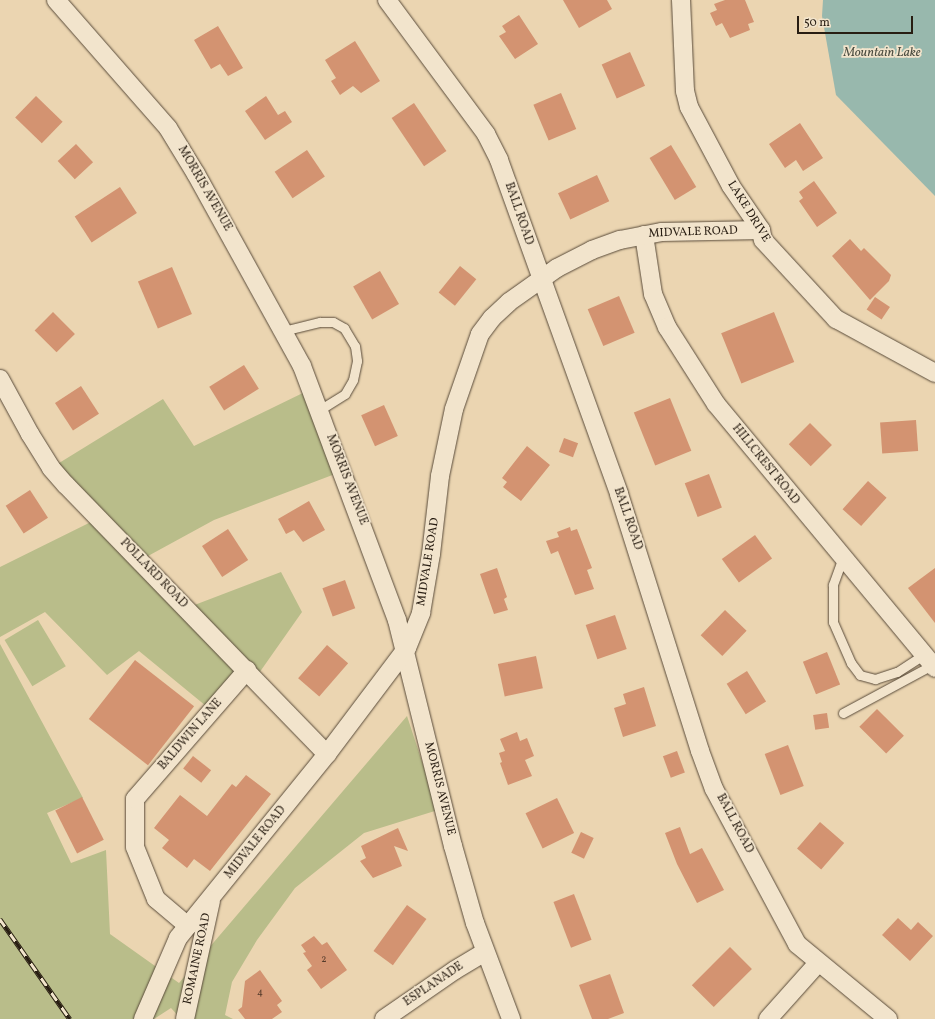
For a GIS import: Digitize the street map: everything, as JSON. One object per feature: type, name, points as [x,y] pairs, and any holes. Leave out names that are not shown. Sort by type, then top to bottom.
[{"type":"street","name":"MORRIS AVENUE","points":[[56,0],[168,128],[196,174],[302,366],[398,620],[453,846],[485,952],[511,1019]]},
{"type":"street","name":"BALL ROAD","points":[[387,0],[486,134],[499,160],[619,494],[714,789],[797,944],[818,963],[888,1019]]},
{"type":"street","name":"LAKE DRIVE","points":[[682,0],[685,91],[689,107],[731,186],[760,230],[763,240],[836,319],[935,373]]},
{"type":"street","name":"MIDVALE ROAD","points":[[143,1019],[178,938],[327,754],[406,651],[421,613],[431,554],[440,476],[454,409],[480,334],[509,302],[541,280],[592,250],[644,235],[760,230]]},
{"type":"street","name":"HILLCREST ROAD","points":[[644,235],[653,294],[667,327],[716,404],[930,663]]},
{"type":"street","name":"POLLARD ROAD","points":[[0,379],[30,434],[56,474],[327,754]]},
{"type":"street","name":"BALDWIN LANE","points":[[135,799],[247,670]]},
{"type":"street","name":"ROMAINE ROAD","points":[[135,799],[135,847],[156,899],[188,926]]},
{"type":"street","name":"ROMAINE ROAD","points":[[185,1019],[211,899]]},
{"type":"street","name":"ESPLANADE","points":[[384,1019],[455,970],[485,952]]},
{"type":"street","points":[[768,1019],[818,963]]},
{"type":"lane","points":[[283,332],[320,322],[333,322],[344,328],[356,346],[357,361],[353,380],[348,389],[345,394],[319,410]]},
{"type":"lane","points":[[843,557],[833,585],[833,622],[851,663],[860,675],[875,679],[930,663]]},
{"type":"lane","points":[[843,713],[930,663]]},
{"type":"green space","points":[[309,390],[343,471],[214,520],[137,562],[184,609],[281,572],[302,612],[252,683],[240,669],[206,706],[139,651],[107,675],[45,612],[0,637],[0,567],[97,519],[51,468],[163,399],[194,446]]},
{"type":"green space","points":[[38,620],[66,666],[32,686],[5,640]]},
{"type":"green space","points":[[0,644],[83,798],[47,813],[71,863],[106,850],[110,934],[179,983],[407,716],[438,810],[364,833],[295,888],[257,940],[232,982],[225,1015],[233,1019],[181,1019],[171,1008],[154,1019],[0,1019]]},
{"type":"water","name":"Mountain Lake","points":[[823,0],[935,0],[935,196],[836,95],[822,16]]},
{"type":"building","points":[[563,0],[607,0],[612,9],[579,28]]},
{"type":"building","points":[[725,0],[745,0],[754,22],[748,24],[750,30],[730,38],[722,23],[716,26],[710,13],[717,10],[714,4]]},
{"type":"building","points":[[519,15],[538,44],[515,59],[499,36],[506,32],[502,26]]},
{"type":"building","points":[[218,26],[243,68],[228,76],[220,64],[211,69],[194,40]]},
{"type":"building","points":[[355,41],[380,81],[361,93],[353,86],[340,95],[331,81],[336,78],[325,60]]},
{"type":"building","points":[[630,52],[645,86],[617,98],[602,65]]},
{"type":"building","points":[[561,93],[576,129],[549,141],[533,105]]},
{"type":"building","points":[[36,96],[63,122],[42,143],[15,118]]},
{"type":"building","points":[[266,96],[278,115],[285,111],[292,122],[265,140],[245,111]]},
{"type":"building","points":[[414,103],[446,151],[424,166],[392,118]]},
{"type":"building","points":[[800,123],[823,158],[803,171],[796,160],[785,168],[769,144]]},
{"type":"building","points":[[76,144],[93,162],[75,179],[58,161]]},
{"type":"building","points":[[671,145],[696,187],[675,200],[650,158]]},
{"type":"building","points":[[307,150],[325,177],[293,198],[275,172]]},
{"type":"building","points":[[597,175],[609,201],[570,219],[558,193]]},
{"type":"building","points":[[814,181],[837,213],[817,227],[799,201],[803,198],[799,192]]},
{"type":"building","points":[[120,187],[137,213],[92,242],[75,216]]},
{"type":"building","points":[[850,239],[861,251],[864,248],[891,275],[889,281],[870,300],[832,256]]},
{"type":"building","points":[[460,266],[476,279],[455,306],[439,292]]},
{"type":"building","points":[[172,267],[192,314],[158,328],[138,281]]},
{"type":"building","points":[[380,271],[399,304],[372,319],[353,286]]},
{"type":"building","points":[[619,296],[635,333],[603,346],[588,309]]},
{"type":"building","points":[[875,297],[890,307],[882,320],[867,309]]},
{"type":"building","points":[[53,312],[75,334],[57,352],[35,330]]},
{"type":"building","points":[[774,312],[794,362],[741,383],[721,333]]},
{"type":"building","points":[[244,365],[259,389],[224,410],[209,387]]},
{"type":"building","points":[[81,386],[99,414],[73,431],[55,403]]},
{"type":"building","points":[[670,398],[691,451],[655,465],[634,413]]},
{"type":"building","points":[[384,405],[398,436],[375,446],[361,415]]},
{"type":"building","points":[[916,420],[918,451],[882,453],[880,423]]},
{"type":"building","points":[[810,423],[832,445],[811,466],[789,444]]},
{"type":"building","points":[[564,438],[578,443],[573,457],[559,452]]},
{"type":"building","points":[[527,446],[550,465],[521,501],[503,487],[507,482],[502,478]]},
{"type":"building","points":[[709,474],[722,508],[698,517],[685,483]]},
{"type":"building","points":[[868,481],[887,498],[861,526],[843,509]]},
{"type":"building","points":[[30,490],[48,518],[24,533],[6,506]]},
{"type":"building","points":[[309,501],[325,530],[303,542],[294,530],[286,534],[278,519]]},
{"type":"building","points":[[570,527],[571,531],[577,529],[592,568],[587,570],[594,589],[575,595],[558,551],[551,554],[546,541],[559,537],[557,532]]},
{"type":"building","points":[[228,529],[248,560],[222,577],[202,546]]},
{"type":"building","points":[[755,535],[772,558],[739,583],[722,559]]},
{"type":"building","points":[[497,568],[507,597],[504,599],[508,610],[494,614],[480,574]]},
{"type":"building","points":[[935,568],[935,623],[908,588]]},
{"type":"building","points":[[345,580],[355,608],[333,616],[322,588]]},
{"type":"building","points":[[725,610],[747,631],[722,656],[701,635]]},
{"type":"building","points":[[615,615],[627,649],[597,659],[586,625]]},
{"type":"building","points":[[327,645],[348,663],[319,697],[298,678]]},
{"type":"building","points":[[827,652],[840,684],[816,694],[803,662]]},
{"type":"building","points":[[536,656],[543,688],[505,696],[498,664]]},
{"type":"building","points":[[135,660],[194,706],[148,765],[89,719]]},
{"type":"building","points":[[747,671],[766,702],[746,714],[727,684]]},
{"type":"building","points":[[644,687],[656,726],[623,737],[614,708],[626,704],[623,694]]},
{"type":"building","points":[[877,709],[904,736],[886,754],[859,727]]},
{"type":"building","points":[[827,713],[829,728],[815,730],[813,715]]},
{"type":"building","points":[[517,732],[520,741],[527,738],[534,756],[525,760],[532,776],[508,785],[500,763],[502,762],[499,753],[505,751],[500,739]]},
{"type":"building","points":[[788,745],[804,786],[780,795],[765,754]]},
{"type":"building","points":[[677,751],[685,773],[671,778],[663,756]]},
{"type":"building","points":[[193,756],[211,770],[201,783],[183,769]]},
{"type":"building","points":[[246,775],[271,794],[210,871],[194,859],[187,868],[162,848],[169,840],[154,828],[180,795],[207,816],[232,784],[236,787]]},
{"type":"building","points":[[82,797],[104,840],[77,853],[55,811]]},
{"type":"building","points":[[557,798],[574,833],[543,848],[526,813]]},
{"type":"building","points":[[820,822],[844,843],[821,869],[797,848]]},
{"type":"building","points":[[680,827],[690,854],[702,848],[724,890],[697,903],[677,864],[665,833]]},
{"type":"building","points":[[398,828],[408,851],[394,846],[402,866],[373,878],[360,861],[366,858],[361,846]]},
{"type":"building","points":[[581,832],[594,838],[584,859],[571,853]]},
{"type":"building","points":[[574,894],[592,940],[571,948],[553,902]]},
{"type":"building","points":[[407,905],[426,919],[393,965],[373,951]]},
{"type":"building","points":[[898,918],[911,930],[918,922],[933,936],[910,961],[882,935]]},
{"type":"building","points":[[314,936],[322,945],[327,942],[347,970],[321,989],[307,970],[312,966],[303,953],[306,952],[301,945]]},
{"type":"building","points":[[730,947],[752,969],[714,1007],[692,985]]},
{"type":"building","points":[[260,970],[282,1001],[277,1005],[282,1012],[272,1019],[245,1019],[238,1010],[242,1007],[245,981]]},
{"type":"building","points":[[610,974],[624,1013],[608,1019],[592,1019],[579,985]]},
{"type":"railway","points":[[0,919],[70,1019]]}]
